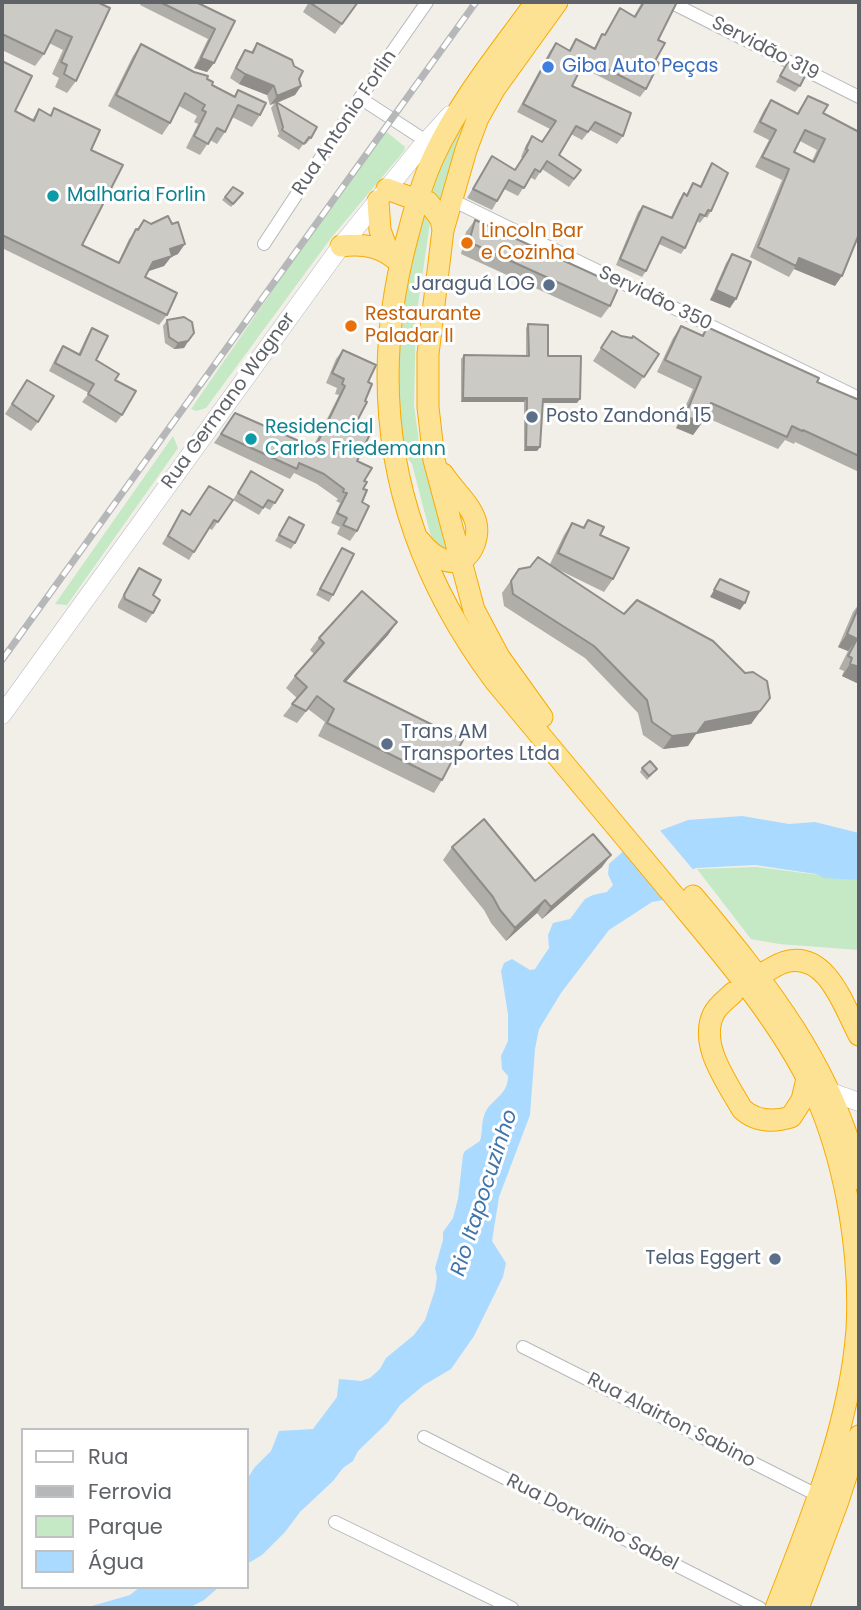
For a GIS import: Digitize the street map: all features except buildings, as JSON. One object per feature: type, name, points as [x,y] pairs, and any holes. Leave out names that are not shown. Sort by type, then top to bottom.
[{"type":"highway","points":[[536,2],[468,96],[435,155],[394,258],[388,345],[388,411],[397,470],[414,534],[433,580],[471,649],[495,681],[779,1005],[831,1092],[857,1152],[859,1179]]},
{"type":"highway","points":[[414,534],[434,556],[450,562],[460,562],[469,555],[475,544],[477,525],[473,513],[434,460],[428,407],[428,354],[443,230],[450,200],[478,118],[495,88],[557,2]]},
{"type":"highway","points":[[394,258],[380,230],[383,195],[428,202],[436,209],[443,230]]},
{"type":"highway","points":[[341,247],[367,245],[394,258]]},
{"type":"highway","points":[[460,562],[474,610],[504,665],[627,829]]},
{"type":"highway","points":[[715,934],[807,1079],[829,1129],[848,1209],[857,1289],[857,1329],[851,1377],[832,1455],[776,1608]]},
{"type":"highway","points":[[765,972],[785,961],[813,964],[834,985],[859,1035]]},
{"type":"highway","points":[[733,993],[715,1011],[710,1025],[710,1045],[742,1109],[758,1119],[782,1120],[791,1117],[802,1100],[807,1079]]},
{"type":"highway","points":[[797,1608],[838,1501],[859,1436]]},
{"type":"street","name":"Rua Antonio Forlin","points":[[264,244],[427,2]]},
{"type":"street","name":"Servidão 319","points":[[670,2],[859,97]]},
{"type":"street","points":[[689,2],[859,88]]},
{"type":"street","name":"Rua Germano Wagner","points":[[2,715],[341,247],[426,141],[468,96]]},
{"type":"street","points":[[360,98],[426,141]]},
{"type":"street","name":"Servidão 350","points":[[450,200],[859,398]]},
{"type":"street","points":[[831,1092],[859,1102]]},
{"type":"street","name":"Rua Alairton Sabino","points":[[523,1347],[819,1496]]},
{"type":"street","name":"Rua Dorvalino Sabel","points":[[424,1437],[760,1608]]},
{"type":"street","points":[[335,1522],[512,1608]]},
{"type":"green space","points":[[482,87],[441,203],[429,190],[442,159]]},
{"type":"green space","points":[[385,132],[405,147],[404,151],[331,238],[206,408],[196,411],[191,409],[315,229]]},
{"type":"green space","points":[[424,214],[430,223],[416,318],[414,405],[419,442],[426,460],[449,554],[437,549],[430,533],[412,464],[403,452],[399,427],[397,365],[408,264]]},
{"type":"green space","points":[[173,436],[178,448],[67,605],[55,604]]},
{"type":"green space","points":[[757,867],[859,880],[859,950],[779,944],[751,939],[697,869]]},
{"type":"water","points":[[742,816],[789,824],[815,822],[859,833],[859,880],[824,878],[816,874],[755,865],[696,868],[688,872],[659,831],[688,820]]},
{"type":"water","name":"Rio Itapocuzinho","points":[[627,848],[669,899],[652,902],[609,930],[561,993],[539,1029],[530,1115],[499,1197],[492,1241],[506,1263],[503,1277],[474,1336],[451,1369],[424,1385],[400,1405],[388,1422],[358,1451],[353,1461],[300,1512],[285,1532],[262,1555],[248,1563],[248,1478],[271,1451],[279,1431],[313,1429],[337,1397],[339,1379],[361,1381],[370,1378],[380,1369],[386,1358],[414,1335],[425,1320],[435,1290],[435,1268],[443,1232],[453,1218],[458,1199],[463,1155],[480,1141],[485,1113],[507,1083],[508,1076],[502,1069],[501,1056],[508,1041],[508,1014],[501,971],[504,963],[512,959],[530,970],[535,969],[549,948],[548,935],[553,923],[570,919],[585,899],[607,892],[613,885],[608,874],[609,864]]},
{"type":"water","points":[[138,1589],[217,1589],[189,1608],[85,1608],[130,1595]]},
{"type":"pier","points":[[658,828],[695,872],[683,888],[679,887],[639,839],[641,835]]},
{"type":"railway","points":[[2,660],[476,2]]},
{"type":"place","name":"Giba Auto Peças","points":[[548,67]]},
{"type":"place","name":"Malharia Forlin","points":[[53,196]]},
{"type":"place","name":"Lincoln Bar e Cozinha","points":[[467,243]]},
{"type":"place","name":"Jaraguá LOG","points":[[549,285]]},
{"type":"place","name":"Restaurante Paladar II","points":[[351,326]]},
{"type":"place","name":"Posto Zandoná 15","points":[[532,417]]},
{"type":"place","name":"Residencial Carlos Friedemann","points":[[251,439]]},
{"type":"place","name":"Trans AM Transportes Ltda","points":[[387,744]]},
{"type":"place","name":"Telas Eggert","points":[[775,1259]]}]
